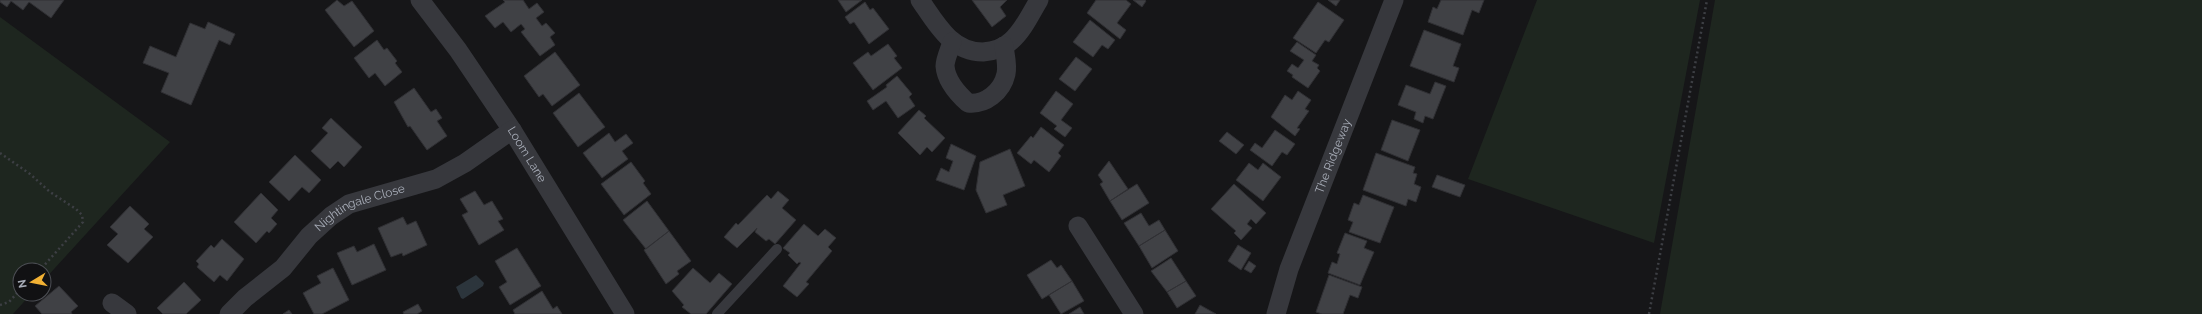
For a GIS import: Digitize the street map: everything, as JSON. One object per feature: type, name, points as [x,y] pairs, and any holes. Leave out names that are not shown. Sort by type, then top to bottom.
[{"type":"street","name":"Loom Lane","points":[[420,0],[458,50],[512,130],[626,314]]},
{"type":"street","points":[[920,0],[952,42],[966,50],[981,52],[993,51],[1004,46],[1019,32],[1039,0]]},
{"type":"street","name":"The Ridgeway","points":[[1276,314],[1289,268],[1394,0]]},
{"type":"street","points":[[952,42],[945,65],[948,76],[962,98],[968,103],[973,104],[978,104],[989,99],[1001,86],[1006,74],[1004,46]]},
{"type":"street","name":"Nightingale Close","points":[[229,314],[245,298],[283,268],[309,236],[331,216],[349,204],[436,179],[465,163],[512,130]]},
{"type":"street","points":[[1078,226],[1134,314]]},
{"type":"lane","points":[[717,314],[777,249]]},
{"type":"path","points":[[1649,314],[1707,0]]},
{"type":"path","points":[[0,153],[30,174],[50,192],[76,209],[82,215],[83,222],[77,231],[48,262]]},
{"type":"path","points":[[0,305],[9,302],[12,299]]},
{"type":"shaded area","points":[[1537,0],[1700,0],[1654,243],[1468,179]]},
{"type":"shaded area","points":[[1715,0],[2202,0],[2202,314],[1660,314]]},
{"type":"shaded area","points":[[0,17],[170,142],[52,271],[52,262],[12,262],[12,302],[24,302],[13,314],[0,314]]},
{"type":"shaded area","points":[[476,275],[484,283],[483,286],[463,299],[461,298],[456,287]]},
{"type":"building","points":[[0,0],[64,0],[51,18],[29,2],[23,10],[11,1],[7,7],[0,2]]},
{"type":"building","points":[[337,0],[344,6],[352,1],[374,31],[354,47],[325,10]]},
{"type":"building","points":[[503,0],[523,0],[529,9],[537,3],[544,12],[536,18],[542,26],[546,23],[555,33],[550,37],[555,45],[540,56],[521,32],[525,29],[521,24],[511,32],[503,22],[495,28],[485,16],[505,2]]},
{"type":"building","points":[[838,0],[862,0],[846,12]]},
{"type":"building","points":[[972,0],[1007,0],[1000,7],[1006,16],[992,27]]},
{"type":"building","points":[[1096,0],[1126,0],[1131,4],[1117,23],[1126,30],[1120,39],[1087,13]]},
{"type":"building","points":[[1133,0],[1145,0],[1146,1],[1142,7]]},
{"type":"building","points":[[1328,0],[1340,0],[1336,6]]},
{"type":"building","points":[[1441,0],[1484,0],[1479,13],[1472,10],[1463,35],[1428,22],[1433,7],[1437,9]]},
{"type":"building","points":[[865,2],[870,10],[873,8],[889,29],[869,44],[854,22],[850,24],[845,17]]},
{"type":"building","points":[[1318,2],[1344,20],[1329,42],[1325,40],[1316,53],[1293,38]]},
{"type":"building","points":[[1090,20],[1115,40],[1108,49],[1102,45],[1093,57],[1073,42]]},
{"type":"building","points":[[208,22],[235,34],[230,45],[219,40],[191,105],[161,92],[169,73],[143,63],[150,46],[176,57],[190,23],[205,29]]},
{"type":"building","points":[[1424,30],[1461,44],[1453,66],[1459,68],[1454,82],[1410,66]]},
{"type":"building","points":[[377,40],[384,50],[387,48],[397,61],[395,63],[402,72],[385,86],[375,73],[369,78],[354,58]]},
{"type":"building","points":[[1297,42],[1316,55],[1312,61],[1319,65],[1317,68],[1320,71],[1308,88],[1292,77],[1293,75],[1287,71],[1292,64],[1298,68],[1304,60],[1290,51]]},
{"type":"building","points":[[888,44],[897,56],[894,58],[902,68],[873,90],[853,63],[868,52],[871,56]]},
{"type":"building","points":[[555,52],[580,85],[552,106],[543,94],[539,97],[524,76]]},
{"type":"building","points":[[1076,57],[1092,69],[1075,91],[1059,79]]},
{"type":"building","points":[[897,76],[912,94],[909,97],[915,106],[898,118],[886,101],[873,110],[867,101],[887,87],[886,85]]},
{"type":"building","points":[[1435,82],[1446,86],[1433,119],[1425,116],[1423,123],[1414,119],[1416,112],[1398,105],[1406,85],[1430,94]]},
{"type":"building","points":[[414,88],[431,112],[436,109],[442,118],[437,121],[447,136],[427,150],[410,126],[408,127],[394,102]]},
{"type":"building","points":[[1056,91],[1073,104],[1061,120],[1072,128],[1065,137],[1054,129],[1057,126],[1040,113]]},
{"type":"building","points":[[1298,91],[1311,100],[1305,109],[1309,111],[1297,128],[1300,129],[1295,136],[1271,117],[1285,95],[1292,100]]},
{"type":"building","points":[[579,93],[605,127],[578,147],[553,113]]},
{"type":"building","points":[[919,110],[926,116],[924,118],[945,138],[932,152],[927,147],[920,155],[898,133]]},
{"type":"building","points":[[331,118],[362,147],[344,167],[338,161],[330,169],[311,151],[328,133],[322,128]]},
{"type":"building","points":[[1392,120],[1420,130],[1408,161],[1381,150]]},
{"type":"building","points":[[1041,127],[1064,145],[1058,153],[1061,156],[1049,172],[1034,160],[1031,164],[1017,153],[1031,136],[1033,138]]},
{"type":"building","points":[[1275,130],[1295,144],[1287,155],[1282,152],[1272,166],[1250,150],[1255,143],[1262,148]]},
{"type":"building","points":[[1227,132],[1244,145],[1236,154],[1219,141]]},
{"type":"building","points":[[609,133],[615,142],[626,134],[633,143],[622,151],[628,159],[602,178],[583,153]]},
{"type":"building","points":[[951,144],[976,156],[964,190],[936,180],[941,168],[949,172],[953,161],[946,158]]},
{"type":"building","points":[[1010,149],[1025,186],[1003,195],[1007,205],[986,213],[976,190],[980,162]]},
{"type":"building","points":[[1376,153],[1415,167],[1413,173],[1417,174],[1414,184],[1421,187],[1416,202],[1408,199],[1406,206],[1363,190]]},
{"type":"building","points":[[295,155],[321,180],[309,193],[302,187],[289,201],[269,182]]},
{"type":"building","points":[[1109,161],[1128,189],[1110,201],[1100,184],[1103,182],[1098,175]]},
{"type":"building","points":[[631,162],[645,181],[643,183],[651,194],[624,215],[601,184]]},
{"type":"building","points":[[1249,163],[1258,170],[1263,163],[1281,177],[1263,201],[1236,180]]},
{"type":"building","points":[[1437,175],[1465,185],[1460,197],[1432,187]]},
{"type":"building","points":[[1137,184],[1149,203],[1122,220],[1110,201]]},
{"type":"building","points":[[1234,184],[1266,213],[1256,224],[1251,219],[1247,224],[1252,228],[1241,240],[1234,233],[1236,231],[1211,209]]},
{"type":"building","points":[[475,191],[484,205],[492,201],[503,219],[498,221],[504,230],[479,245],[462,215],[468,212],[460,199]]},
{"type":"building","points":[[778,191],[789,200],[782,208],[796,220],[775,244],[769,239],[766,241],[755,232],[757,228],[737,248],[724,237],[736,223],[738,225],[767,195],[771,199]]},
{"type":"building","points":[[261,193],[278,210],[271,218],[277,224],[269,233],[267,231],[256,243],[234,222]]},
{"type":"building","points":[[1363,195],[1394,207],[1380,243],[1349,232],[1353,222],[1348,220],[1354,203],[1359,205]]},
{"type":"building","points":[[647,201],[669,231],[646,249],[623,220]]},
{"type":"building","points":[[130,206],[149,224],[144,229],[153,237],[128,263],[107,245],[118,234],[110,227]]},
{"type":"building","points":[[1141,213],[1149,226],[1159,220],[1165,230],[1139,246],[1124,223]]},
{"type":"building","points":[[403,217],[407,225],[416,221],[427,245],[403,256],[402,253],[391,257],[378,228]]},
{"type":"building","points":[[804,224],[818,236],[825,229],[836,238],[828,247],[832,251],[806,282],[809,284],[797,297],[783,286],[801,263],[799,262],[797,264],[788,255],[790,253],[783,248]]},
{"type":"building","points":[[1165,230],[1178,251],[1152,268],[1139,246]]},
{"type":"building","points":[[669,231],[691,261],[677,271],[679,274],[666,284],[644,250]]},
{"type":"building","points":[[1345,233],[1367,241],[1364,248],[1374,252],[1360,285],[1328,273],[1332,262],[1337,264],[1340,254],[1337,253]]},
{"type":"building","points":[[222,239],[244,259],[227,281],[220,275],[214,282],[197,267],[199,264],[196,261],[211,245],[214,248]]},
{"type":"building","points":[[374,244],[386,270],[352,285],[337,253],[354,246],[357,252]]},
{"type":"building","points":[[1238,245],[1251,253],[1241,270],[1228,261]]},
{"type":"building","points":[[517,248],[541,286],[510,305],[499,287],[507,282],[495,261]]},
{"type":"building","points":[[1171,258],[1186,281],[1167,292],[1151,271]]},
{"type":"building","points":[[1051,260],[1057,268],[1061,265],[1072,281],[1042,299],[1027,275]]},
{"type":"building","points":[[1249,261],[1256,266],[1251,273],[1244,269]]},
{"type":"building","points":[[333,268],[349,300],[322,314],[314,314],[303,293],[321,283],[317,276]]},
{"type":"building","points":[[693,268],[710,283],[719,273],[732,284],[706,314],[691,314],[682,307],[684,305],[672,291]]},
{"type":"building","points":[[1329,275],[1362,287],[1358,298],[1350,295],[1343,314],[1322,314],[1316,312]]},
{"type":"building","points":[[1072,281],[1084,301],[1061,314],[1049,295]]},
{"type":"building","points":[[1186,281],[1196,296],[1177,308],[1167,292]]},
{"type":"building","points":[[184,282],[201,300],[186,314],[163,314],[157,308]]},
{"type":"building","points":[[59,286],[78,306],[71,312],[72,314],[42,314],[35,306],[40,302],[52,302],[52,292]]},
{"type":"building","points":[[542,291],[553,309],[557,306],[562,314],[515,314],[513,310]]},
{"type":"building","points":[[418,304],[422,311],[417,314],[404,314],[403,312]]},
{"type":"building","points":[[1200,305],[1216,314],[1195,314]]},
{"type":"building","points":[[1080,307],[1084,314],[1069,314]]},
{"type":"building","points":[[289,310],[292,314],[283,314]]}]
